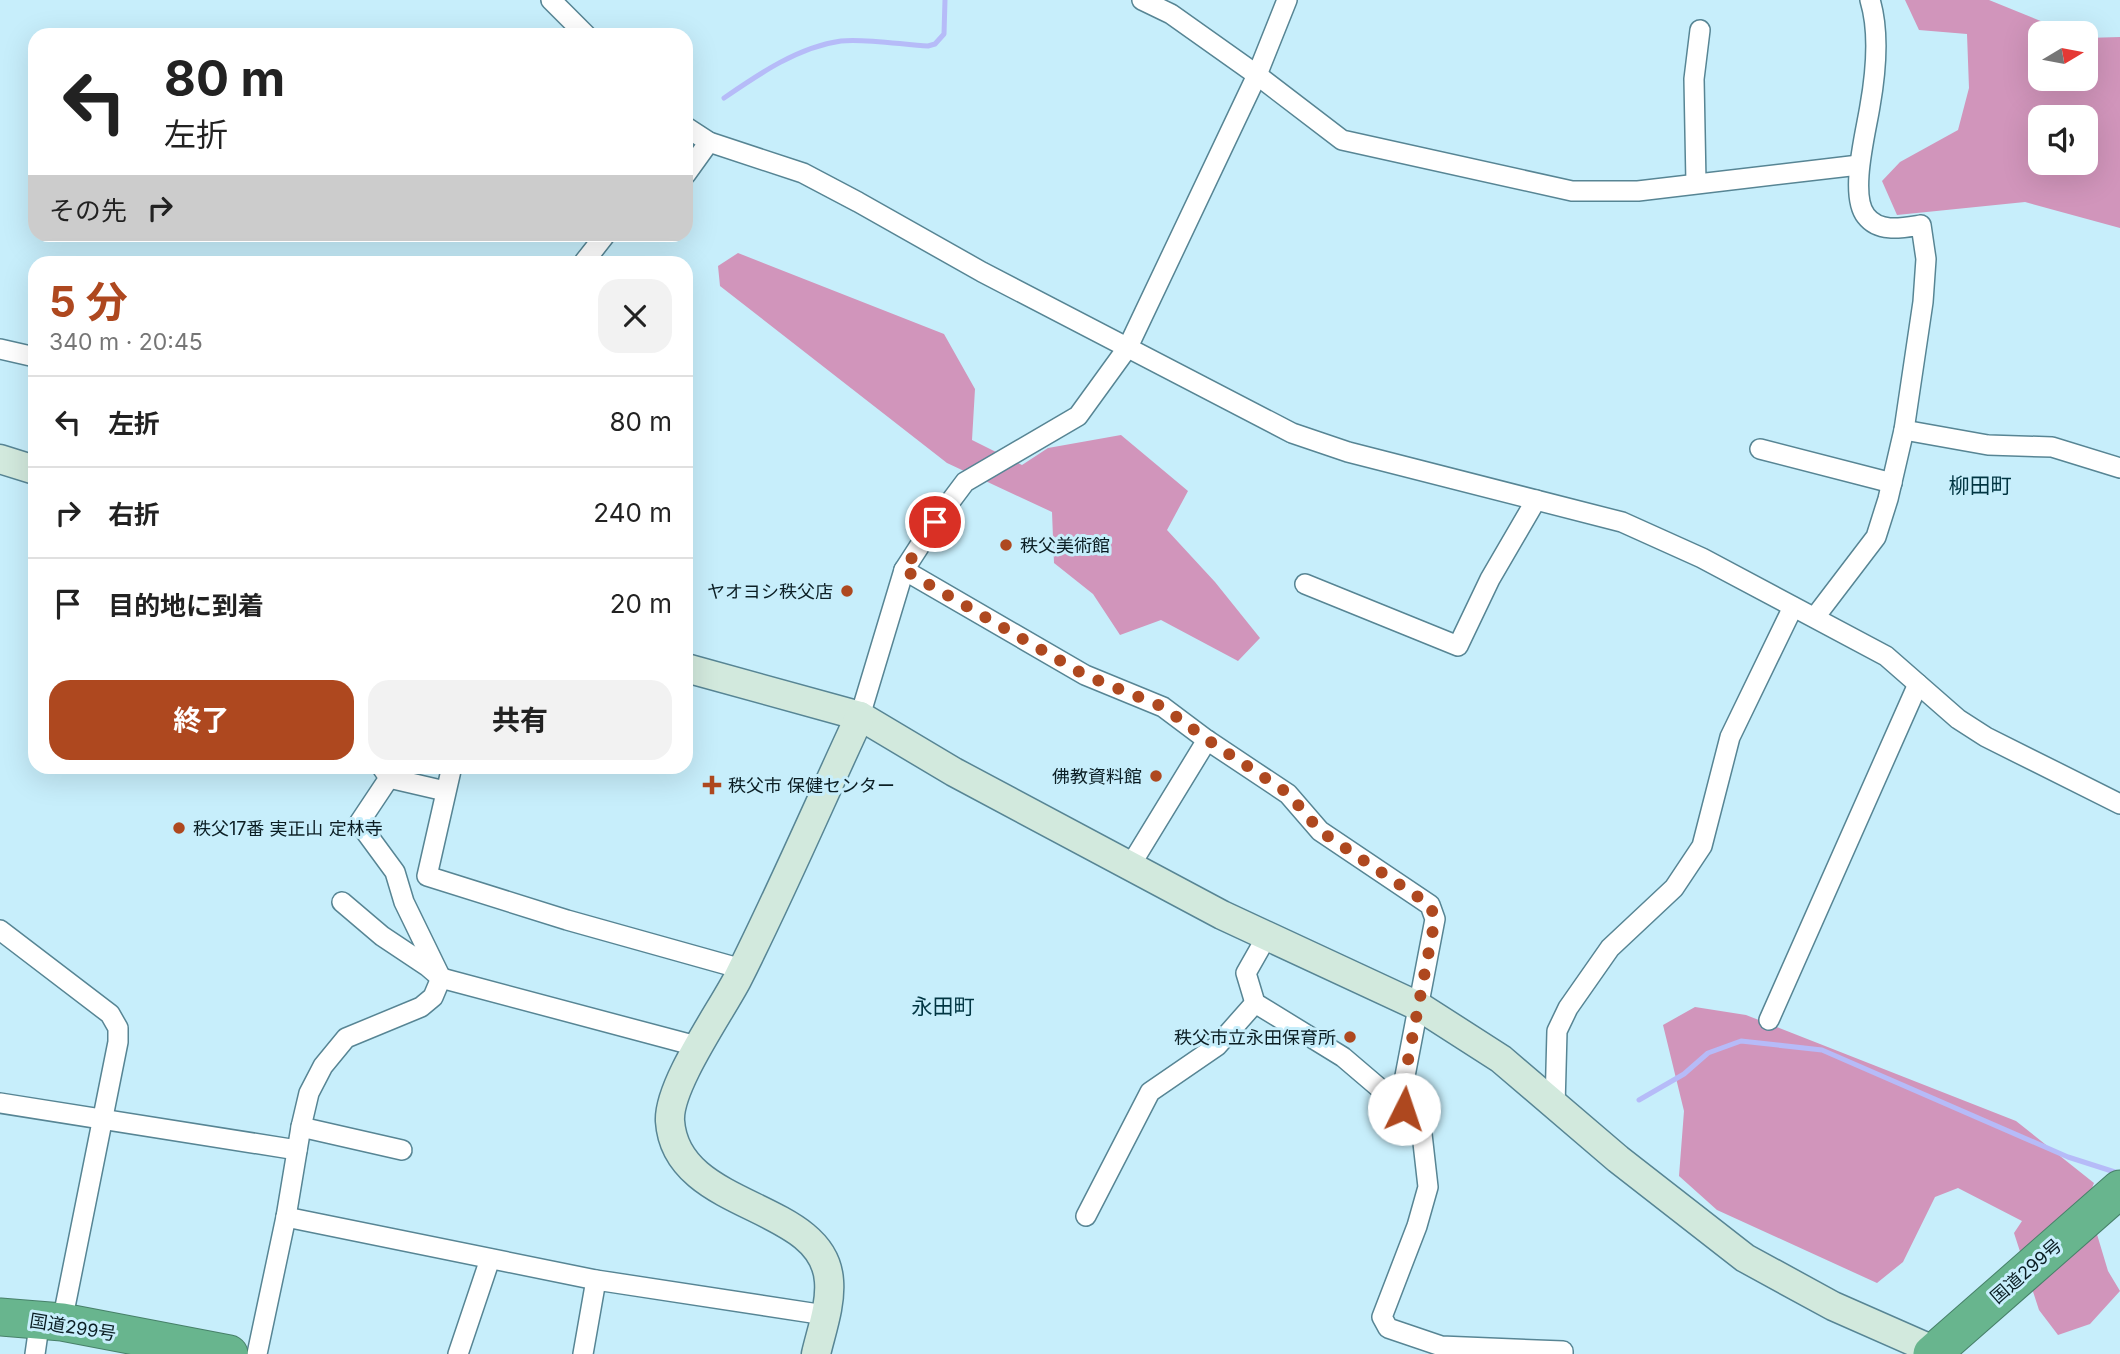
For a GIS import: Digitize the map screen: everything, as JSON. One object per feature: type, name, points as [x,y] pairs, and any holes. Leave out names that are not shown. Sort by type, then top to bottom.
[{"type":"highway","name":"国道299号","points":[[1936,1353],[2120,1189]]},
{"type":"highway","name":"国道299号","points":[[0,1317],[46,1332],[142,1346],[229,1354]]},
{"type":"street","points":[[551,0],[579,28]]},
{"type":"street","points":[[1142,0],[1171,14],[1342,140],[1572,191],[1638,191],[1859,165]]},
{"type":"street","points":[[816,1354],[829,1282],[825,1264],[817,1248],[785,1222],[714,1188],[689,1165],[675,1143],[670,1121],[674,1092],[742,969],[860,716],[904,570],[964,482],[1078,416],[1128,347],[1257,75],[1287,0]]},
{"type":"street","points":[[1815,617],[1876,537],[1904,430],[1923,302],[1926,259],[1921,225],[1895,229],[1875,224],[1865,215],[1860,205],[1859,165],[1871,104],[1876,49],[1875,23],[1870,0]]},
{"type":"street","points":[[1696,183],[1694,79],[1700,30]]},
{"type":"street","points":[[693,132],[709,142],[803,173],[982,272],[1292,433],[1348,452],[1622,522],[1702,558],[1886,656],[1958,719],[1986,737],[2120,804]]},
{"type":"street","points":[[693,164],[709,142]]},
{"type":"street","points":[[589,256],[600,242]]},
{"type":"street","points":[[0,349],[28,356]]},
{"type":"street","points":[[1904,430],[1988,445],[2052,447],[2120,468]]},
{"type":"street","points":[[1759,449],[1892,483]]},
{"type":"street","points":[[0,459],[28,468]]},
{"type":"street","points":[[1305,584],[1458,646],[1490,579],[1536,500]]},
{"type":"street","points":[[904,570],[1085,675],[1163,707],[1289,794],[1320,831],[1430,905],[1435,919],[1405,1076],[1404,1109]]},
{"type":"street","points":[[1555,1106],[1558,1031],[1568,1008],[1610,948],[1674,888],[1702,846],[1730,737],[1793,607]]},
{"type":"street","points":[[693,670],[860,716],[954,772],[1222,915],[1420,1007],[1502,1059],[1618,1160],[1745,1258],[1833,1306],[1936,1353]]},
{"type":"street","points":[[1769,1020],[1918,684]]},
{"type":"street","points":[[1130,866],[1208,740]]},
{"type":"street","points":[[257,1354],[309,1093],[323,1066],[346,1038],[421,1007],[433,997],[441,978],[404,902],[396,872],[359,823],[384,774]]},
{"type":"street","points":[[391,774],[445,791]]},
{"type":"street","points":[[450,774],[427,876],[567,920],[742,969]]},
{"type":"street","points":[[342,902],[382,936],[427,965],[441,978],[700,1047]]},
{"type":"street","points":[[0,930],[110,1014],[118,1028],[118,1042],[102,1120],[46,1332]]},
{"type":"street","points":[[1267,936],[1246,973],[1255,1003],[1343,1057],[1404,1109],[1422,1134],[1429,1187],[1382,1317],[1388,1328],[1441,1346],[1563,1351],[1563,1354]]},
{"type":"street","points":[[1086,1216],[1150,1092],[1217,1046],[1255,1003]]},
{"type":"street","points":[[0,1103],[297,1150]]},
{"type":"street","points":[[301,1126],[402,1150]]},
{"type":"street","points":[[286,1217],[596,1280],[825,1315]]},
{"type":"street","points":[[458,1354],[490,1259]]},
{"type":"street","points":[[583,1354],[596,1280]]},
{"type":"shaded area","points":[[1905,0],[1989,0],[2041,21],[2028,21],[2028,91],[2098,91],[2098,38],[2120,37],[2120,228],[2025,202],[1897,215],[1882,181],[1900,162],[1958,130],[1969,88],[1967,34],[1919,30]]},
{"type":"shaded area","points":[[738,253],[944,334],[975,389],[972,440],[1022,465],[1048,448],[1121,435],[1188,491],[1167,530],[1215,582],[1260,638],[1238,661],[1161,620],[1120,635],[1093,594],[1054,563],[1052,512],[947,463],[720,286],[718,266]]},
{"type":"shaded area","points":[[1695,1007],[1746,1015],[2016,1121],[2094,1183],[2087,1201],[2108,1271],[2120,1291],[2090,1324],[2058,1335],[2039,1310],[2014,1233],[2022,1221],[1958,1188],[1935,1197],[1903,1262],[1877,1283],[1717,1210],[1679,1176],[1684,1111],[1663,1025]]},
{"type":"waterway","points":[[724,98],[794,55],[825,44],[850,40],[928,46],[935,44],[944,34],[945,0]]},
{"type":"waterway","points":[[1639,1100],[1684,1074],[1708,1053],[1741,1041],[1822,1050],[2068,1157],[2118,1173]]},
{"type":"place","name":"秩父美術館","points":[[1006,545]]},
{"type":"place","name":"ヤオヨシ秩父店","points":[[847,591]]},
{"type":"place","name":"佛教資料館","points":[[1156,776]]},
{"type":"place","name":"秩父市 保健センター","points":[[712,785]]},
{"type":"place","name":"秩父17番 実正山 定林寺","points":[[179,828]]},
{"type":"place","name":"秩父市立永田保育所","points":[[1350,1037]]},
{"type":"district","name":"柳田町","points":[[1980,485]]},
{"type":"district","name":"永田町","points":[[943,1006]]},
{"type":"route","points":[[935,522],[904,570],[1085,675],[1163,707],[1289,794],[1320,831],[1430,905],[1435,919],[1405,1076],[1404,1109]]}]
